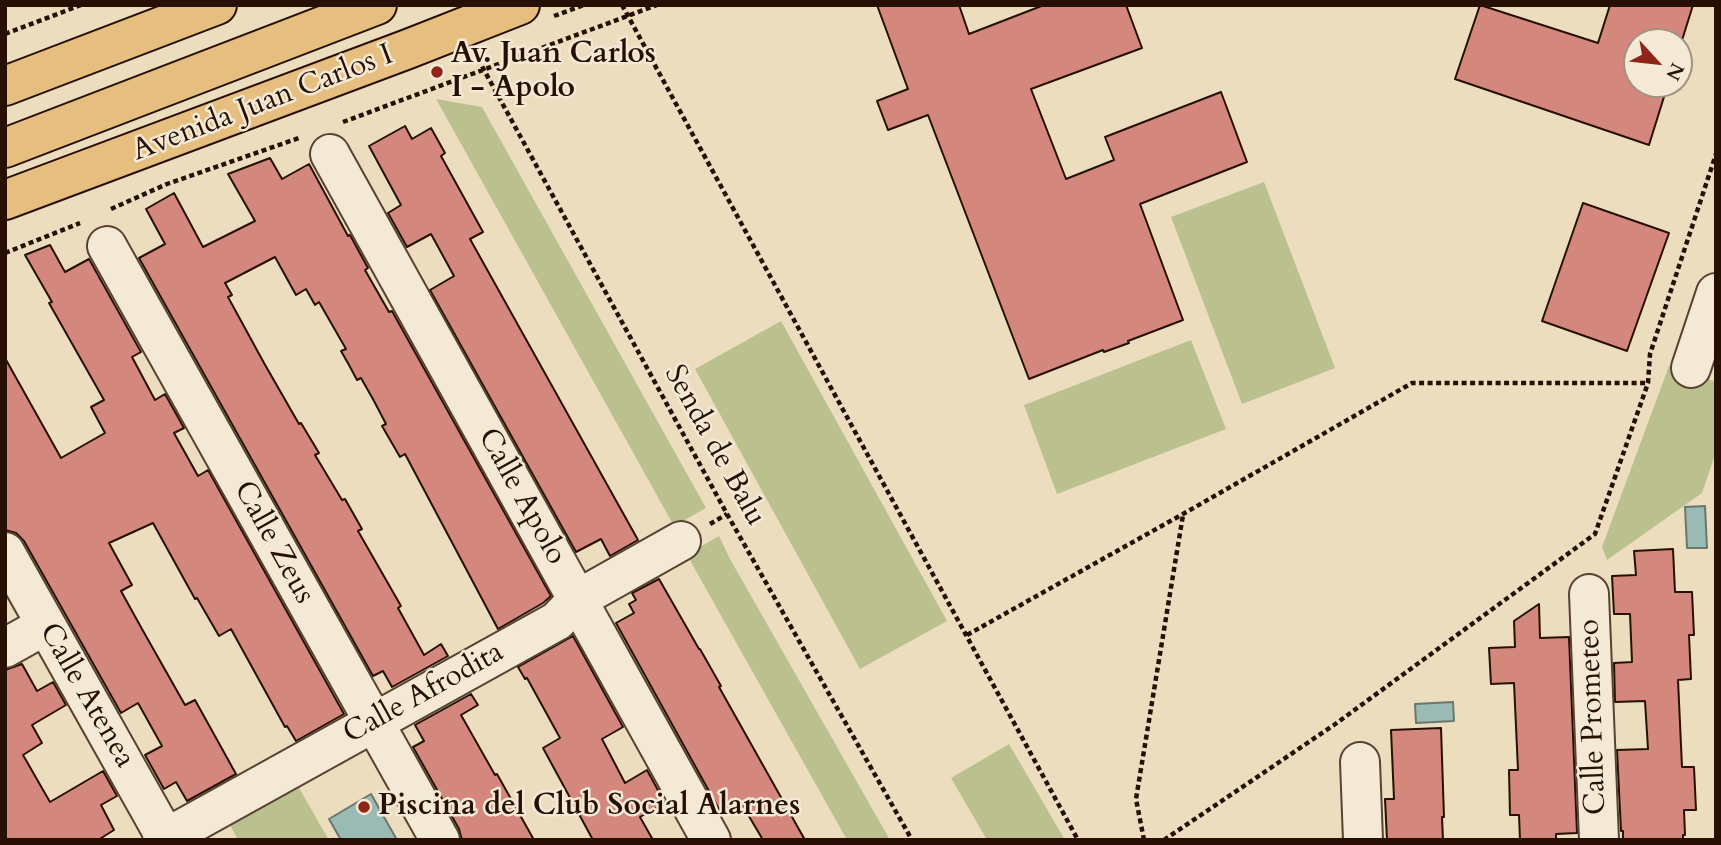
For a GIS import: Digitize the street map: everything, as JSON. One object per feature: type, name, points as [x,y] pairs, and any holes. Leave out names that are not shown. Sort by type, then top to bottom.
[{"type":"main road","points":[[5,86],[217,5]]},
{"type":"main road","name":"Avenida Juan Carlos I","points":[[5,148],[377,5]]},
{"type":"main road","name":"Avenida Juan Carlos I","points":[[5,200],[520,5]]},
{"type":"street","name":"Calle Apolo","points":[[330,154],[711,840]]},
{"type":"street","name":"Calle Zeus","points":[[107,246],[440,840]]},
{"type":"street","points":[[1691,368],[1716,293]]},
{"type":"street","name":"Calle Afrodita","points":[[165,839],[557,621],[578,599],[681,541]]},
{"type":"street","name":"Calle Atenea","points":[[5,552],[165,839]]},
{"type":"street","name":"Calle Prometeo","points":[[1589,594],[1600,840]]},
{"type":"street","points":[[5,648],[46,625]]},
{"type":"street","points":[[1360,762],[1363,840]]},
{"type":"path","points":[[5,34],[81,5]]},
{"type":"path","points":[[622,5],[1078,840]]},
{"type":"path","name":"Senda de Balu","points":[[484,69],[727,514],[912,840]]},
{"type":"path","points":[[1164,840],[1334,725],[1595,534],[1648,383],[1650,354],[1716,155]]},
{"type":"path","points":[[967,635],[1412,383],[1648,383]]},
{"type":"path","points":[[1144,840],[1136,799],[1183,514]]},
{"type":"green space","points":[[436,99],[482,107],[706,508],[674,526]]},
{"type":"green space","points":[[1264,182],[1335,368],[1242,404],[1171,217]]},
{"type":"green space","points":[[781,321],[947,621],[860,669],[695,369]]},
{"type":"green space","points":[[1191,340],[1226,429],[1057,494],[1024,405]]},
{"type":"green space","points":[[1669,366],[1716,382],[1716,452],[1702,493],[1607,560],[1602,547]]},
{"type":"green space","points":[[719,536],[890,840],[847,840],[687,555]]},
{"type":"green space","points":[[1009,744],[1065,840],[987,840],[951,778]]},
{"type":"green space","points":[[299,788],[329,840],[238,840],[230,825]]},
{"type":"water","points":[[1705,506],[1707,548],[1687,548],[1685,507]]},
{"type":"water","points":[[1453,702],[1454,721],[1416,723],[1415,704]]},
{"type":"water","name":"Piscina del Club Social Alarnes","points":[[371,794],[397,840],[341,840],[329,819]]},
{"type":"building","points":[[877,5],[959,5],[969,34],[1044,5],[1126,5],[1142,48],[1031,89],[1066,179],[1114,160],[1105,137],[1221,92],[1247,162],[1140,204],[1183,320],[1128,341],[1129,343],[1104,352],[1103,350],[1029,379],[928,115],[888,130],[877,101],[908,89]]},
{"type":"building","points":[[1480,5],[1598,43],[1610,5],[1693,5],[1686,28],[1623,28],[1623,98],[1664,98],[1649,145],[1455,79]]},
{"type":"building","points":[[405,126],[412,139],[431,128],[445,153],[441,156],[483,232],[470,239],[638,540],[610,556],[601,539],[576,552],[430,290],[454,276],[431,234],[407,247],[388,213],[401,205],[369,146]]},
{"type":"building","points":[[270,158],[282,179],[309,164],[368,268],[365,270],[389,312],[392,311],[551,596],[498,629],[405,454],[400,457],[382,426],[386,424],[361,378],[357,380],[341,351],[346,349],[319,302],[315,305],[306,289],[296,295],[275,257],[225,283],[232,295],[228,297],[264,363],[319,453],[315,455],[362,529],[358,531],[401,606],[398,608],[424,655],[441,644],[448,656],[392,687],[383,671],[373,676],[139,258],[165,244],[146,209],[174,193],[203,247],[255,221],[228,174]]},
{"type":"building","points":[[1583,203],[1669,233],[1627,351],[1542,321]]},
{"type":"building","points":[[50,245],[65,272],[89,259],[141,352],[132,357],[155,400],[165,394],[184,428],[174,433],[198,476],[208,470],[344,714],[296,741],[287,726],[285,727],[231,629],[219,636],[153,523],[109,543],[132,585],[121,591],[185,705],[195,700],[236,774],[187,801],[176,782],[164,789],[145,755],[162,746],[138,703],[121,713],[24,541],[16,533],[5,530],[5,358],[61,458],[105,433],[91,407],[104,400],[25,255]]},
{"type":"building","points":[[1673,549],[1675,592],[1692,592],[1694,635],[1689,635],[1691,679],[1678,680],[1682,767],[1694,767],[1696,810],[1684,810],[1683,840],[1623,840],[1617,750],[1648,749],[1645,701],[1615,702],[1614,663],[1632,662],[1630,614],[1614,614],[1612,576],[1636,575],[1634,551]]},
{"type":"building","points":[[659,579],[805,840],[763,840],[740,801],[720,811],[616,623],[634,613],[629,604],[636,600],[632,593]]},
{"type":"building","points":[[1539,604],[1540,638],[1569,637],[1577,833],[1556,834],[1556,840],[1520,840],[1519,815],[1510,815],[1509,770],[1518,770],[1514,683],[1491,684],[1489,648],[1515,647],[1514,621]]},
{"type":"building","points":[[573,636],[623,727],[602,739],[625,783],[647,770],[665,803],[640,817],[653,840],[593,840],[543,748],[560,738],[527,678],[525,679],[518,667]]},
{"type":"building","points":[[22,664],[37,691],[53,682],[66,705],[32,725],[42,743],[23,755],[50,802],[103,771],[117,796],[101,805],[114,830],[98,840],[5,840],[5,670]]},
{"type":"building","points":[[471,694],[478,705],[461,715],[534,840],[462,840],[459,829],[413,747],[424,741],[415,725]]},
{"type":"building","points":[[1441,728],[1443,840],[1387,840],[1385,799],[1394,799],[1391,730]]},
{"type":"place","name":"Av. Juan Carlos I - Apolo","points":[[437,72]]},
{"type":"place","name":"Piscina del Club Social Alarnes","points":[[364,807]]}]
